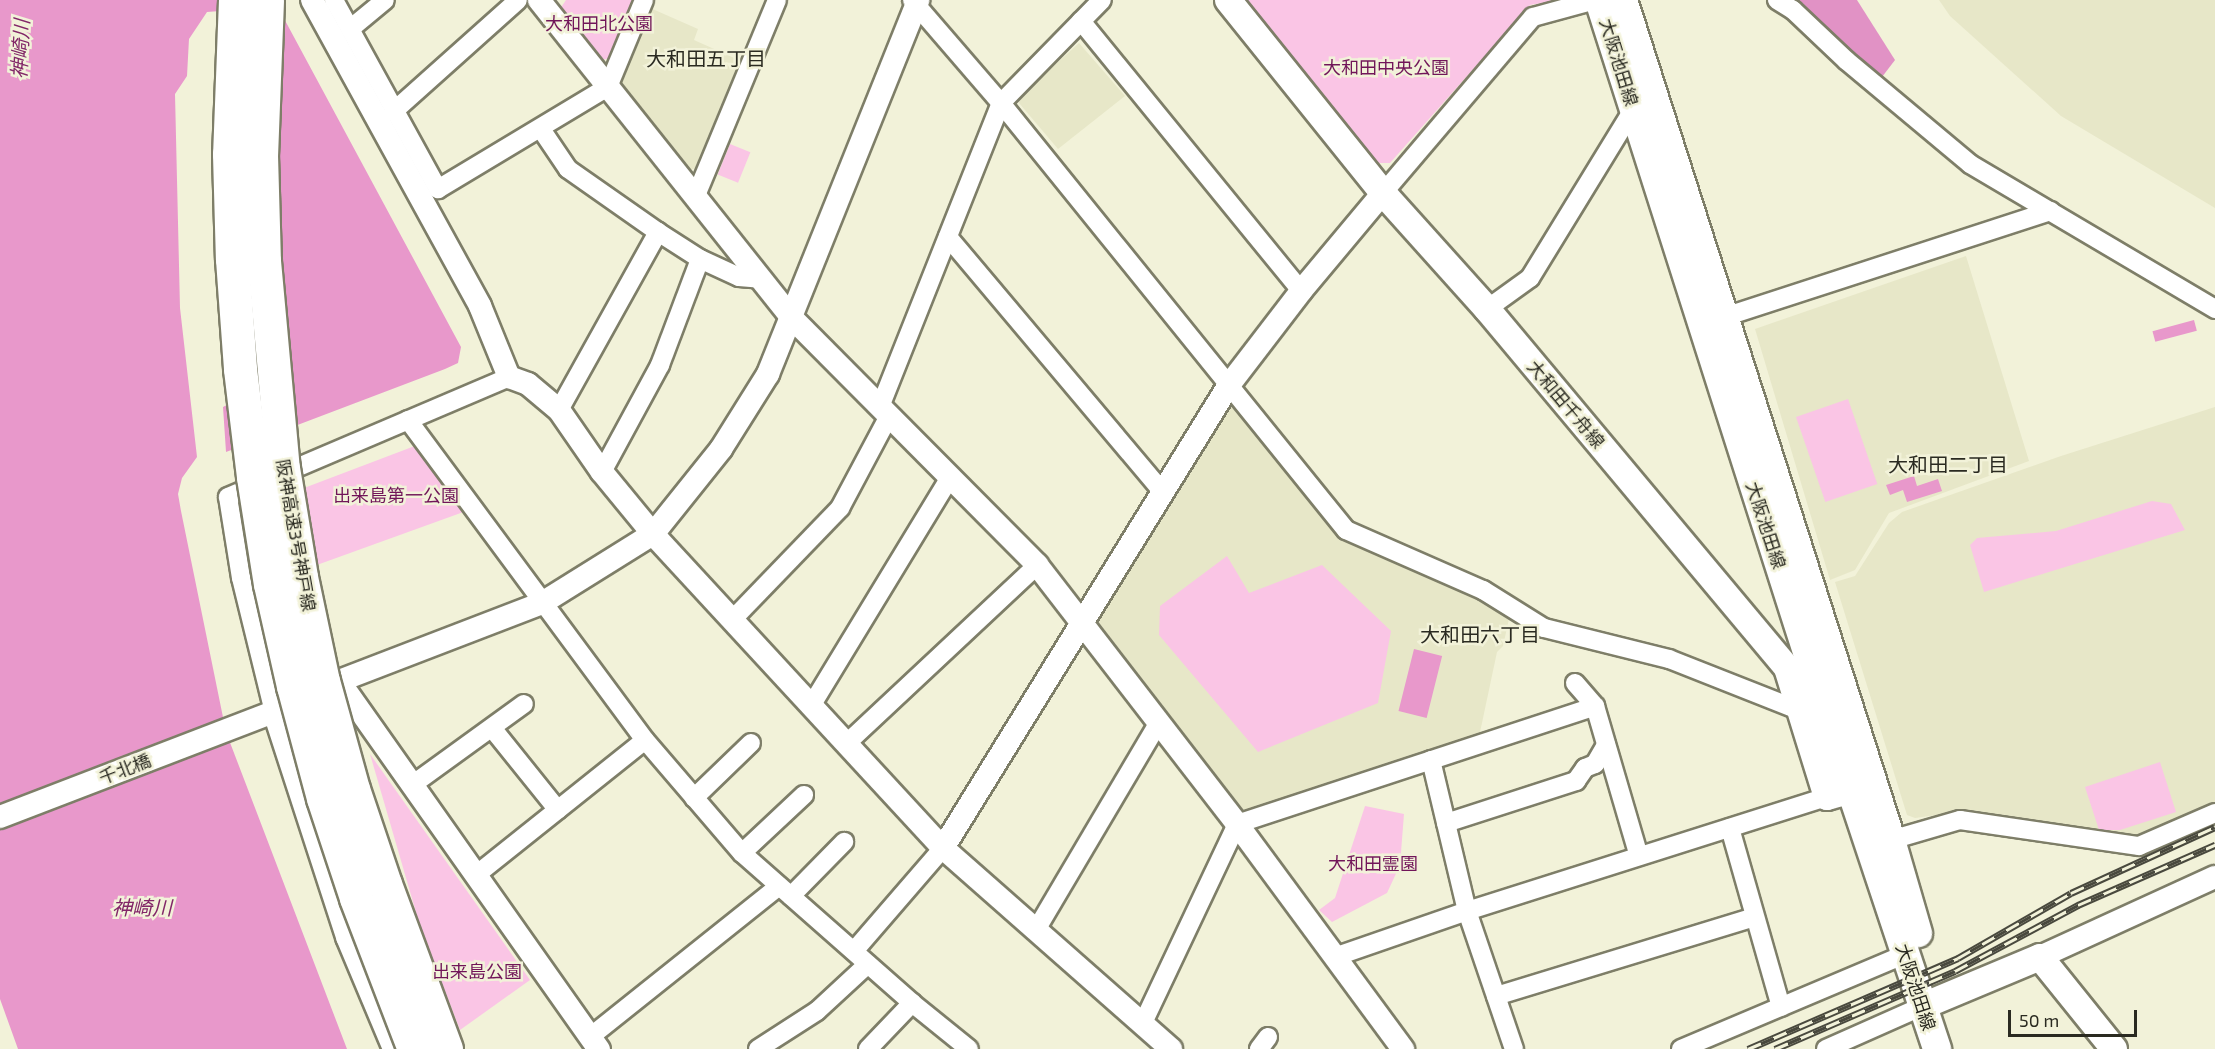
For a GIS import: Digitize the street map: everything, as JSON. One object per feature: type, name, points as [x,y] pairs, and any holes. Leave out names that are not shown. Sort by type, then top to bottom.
[{"type":"highway","name":"阪神高速3号神戸線","points":[[235,0],[229,154],[232,259],[242,390],[270,584],[293,687],[323,798],[356,898],[414,1049]]},
{"type":"highway","name":"阪神高速3号神戸線","points":[[267,0],[261,155],[264,261],[283,468],[301,577],[323,681],[353,789],[385,884],[446,1049]]},
{"type":"main road","name":"大和田千舟線","points":[[1228,0],[1383,193],[1487,309],[1787,668],[1801,711],[1850,790]]},
{"type":"main road","name":"大阪池田線","points":[[1597,0],[1633,110],[1713,320]]},
{"type":"main road","name":"大阪池田線","points":[[1623,0],[1713,320],[1850,790],[1905,954],[1953,1049]]},
{"type":"main road","name":"大阪池田線","points":[[1850,790],[1891,840],[1930,1003],[1936,1049]]},
{"type":"main road","points":[[1930,1003],[2040,957],[2114,1049]]},
{"type":"street","points":[[312,0],[480,306],[509,377]]},
{"type":"street","points":[[334,0],[438,189],[608,87],[644,0]]},
{"type":"street","points":[[350,29],[385,0]]},
{"type":"street","points":[[394,111],[518,0]]},
{"type":"street","points":[[539,0],[790,316],[1037,565],[1237,824],[1403,1049]]},
{"type":"street","points":[[695,198],[777,0]]},
{"type":"street","points":[[732,620],[840,508],[884,412],[948,237],[1001,103],[1102,0]]},
{"type":"street","points":[[854,951],[943,848],[1229,385],[1301,291],[1533,17],[1597,0]]},
{"type":"street","points":[[1777,0],[1792,10],[1847,61],[1970,164],[2215,309]]},
{"type":"street","points":[[915,1],[1001,103],[1346,530],[1483,590],[1544,628],[1669,659],[1801,711]]},
{"type":"street","name":"千北橋","points":[[0,817],[274,712],[339,681],[542,603],[653,534],[721,449],[768,374],[915,1]]},
{"type":"street","points":[[1082,21],[1301,291]]},
{"type":"street","points":[[1487,309],[1530,278],[1633,110]]},
{"type":"street","points":[[541,129],[568,169],[658,232],[700,259],[739,277],[760,279]]},
{"type":"street","points":[[1713,320],[2051,211]]},
{"type":"street","points":[[559,410],[658,232]]},
{"type":"street","points":[[948,237],[1163,492]]},
{"type":"street","points":[[602,472],[660,365],[700,259]]},
{"type":"street","points":[[394,1049],[347,937],[274,712],[241,578],[228,497],[509,377],[528,384],[559,410],[602,472],[653,534],[943,848],[1171,1049]]},
{"type":"street","points":[[408,420],[645,740],[742,853],[912,1003],[969,1049]]},
{"type":"street","points":[[811,706],[950,477]]},
{"type":"street","points":[[846,744],[1037,565]]},
{"type":"street","points":[[339,681],[595,1043],[844,842]]},
{"type":"street","points":[[1575,683],[1595,706],[1639,856]]},
{"type":"street","points":[[412,785],[524,704]]},
{"type":"street","points":[[1142,1025],[1237,824],[1595,706]]},
{"type":"street","points":[[1036,930],[1158,724]]},
{"type":"street","points":[[492,728],[558,810]]},
{"type":"street","points":[[476,875],[645,740]]},
{"type":"street","points":[[694,798],[751,743]]},
{"type":"street","points":[[1446,822],[1576,781],[1585,768],[1595,764],[1606,745]]},
{"type":"street","points":[[1431,760],[1467,911],[1514,1049]]},
{"type":"street","points":[[1337,957],[1467,911],[1850,790]]},
{"type":"street","points":[[742,853],[804,795]]},
{"type":"street","points":[[1891,840],[1960,820],[2139,846],[2215,813]]},
{"type":"street","points":[[1730,828],[1781,1007]]},
{"type":"street","points":[[2040,957],[2215,878]]},
{"type":"street","points":[[1496,996],[1754,917]]},
{"type":"street","points":[[1682,1049],[1905,954]]},
{"type":"street","points":[[758,1049],[817,1011],[868,964]]},
{"type":"street","points":[[868,1049],[912,1003]]},
{"type":"street","points":[[1826,1049],[1930,1003]]},
{"type":"shaded area","points":[[1796,0],[1857,0],[1895,60],[1882,77],[1852,54]]},
{"type":"shaded area","points":[[1939,0],[2215,0],[2215,208],[2061,116],[1950,16]]},
{"type":"shaded area","points":[[648,7],[698,29],[694,40],[741,61],[697,168],[684,171],[618,85]]},
{"type":"shaded area","points":[[1079,43],[1125,96],[1058,149],[1019,103],[1020,97]]},
{"type":"shaded area","points":[[1966,256],[2029,461],[1889,513],[1855,570],[1830,580],[1755,329]]},
{"type":"shaded area","points":[[1234,406],[1343,539],[1478,599],[1483,593],[1511,610],[1503,646],[1497,652],[1479,737],[1247,810],[1238,809],[1097,631],[1098,618],[1224,407]]},
{"type":"shaded area","points":[[2215,407],[2215,803],[2143,834],[2124,837],[1964,811],[1915,818],[1907,815],[1835,582],[1855,576],[1889,523],[1902,512],[2061,456]]},
{"type":"green space","name":"大和田北公園","points":[[566,0],[633,0],[610,58],[598,61],[560,9]]},
{"type":"green space","name":"大和田中央公園","points":[[1243,0],[1560,0],[1530,5],[1390,163],[1378,163]]},
{"type":"green space","points":[[730,144],[750,152],[738,183],[718,175]]},
{"type":"green space","points":[[1848,399],[1877,484],[1825,502],[1796,417]]},
{"type":"green space","name":"出来島第一公園","points":[[420,444],[469,510],[256,587],[238,513]]},
{"type":"green space","points":[[2152,501],[2171,504],[2185,530],[1984,592],[1970,545],[1977,538],[2056,531]]},
{"type":"green space","points":[[1227,556],[1249,593],[1322,565],[1391,631],[1378,703],[1258,752],[1159,635],[1160,606]]},
{"type":"green space","name":"出来島公園","points":[[370,754],[530,980],[460,1030],[420,926]]},
{"type":"green space","points":[[2160,762],[2176,812],[2120,830],[2099,830],[2085,787]]},
{"type":"green space","name":"大和田霊園","points":[[1365,806],[1404,814],[1400,865],[1387,893],[1332,922],[1319,910],[1335,898]]},
{"type":"water","name":"神崎川","points":[[0,0],[274,0],[461,347],[458,363],[445,369],[226,452],[223,407],[263,386],[220,11],[207,12],[189,39],[187,76],[175,94],[180,308],[197,457],[182,478],[178,494],[226,732],[347,1049],[18,1049],[0,999]]},
{"type":"water","points":[[2194,320],[2197,331],[2155,342],[2152,331]]},
{"type":"water","points":[[1914,476],[1917,486],[1938,479],[1942,491],[1907,502],[1903,490],[1890,495],[1886,485]]},
{"type":"water","points":[[1414,649],[1442,656],[1427,718],[1399,711]]},
{"type":"railway","points":[[1748,1049],[1958,958],[2071,893],[2215,827]]},
{"type":"railway","points":[[1775,1049],[1955,971],[2078,905],[2215,845]]},
{"type":"district","name":"大和田五丁目","points":[[706,58]]},
{"type":"district","name":"大和田二丁目","points":[[1948,464]]},
{"type":"district","name":"大和田六丁目","points":[[1480,634]]}]
